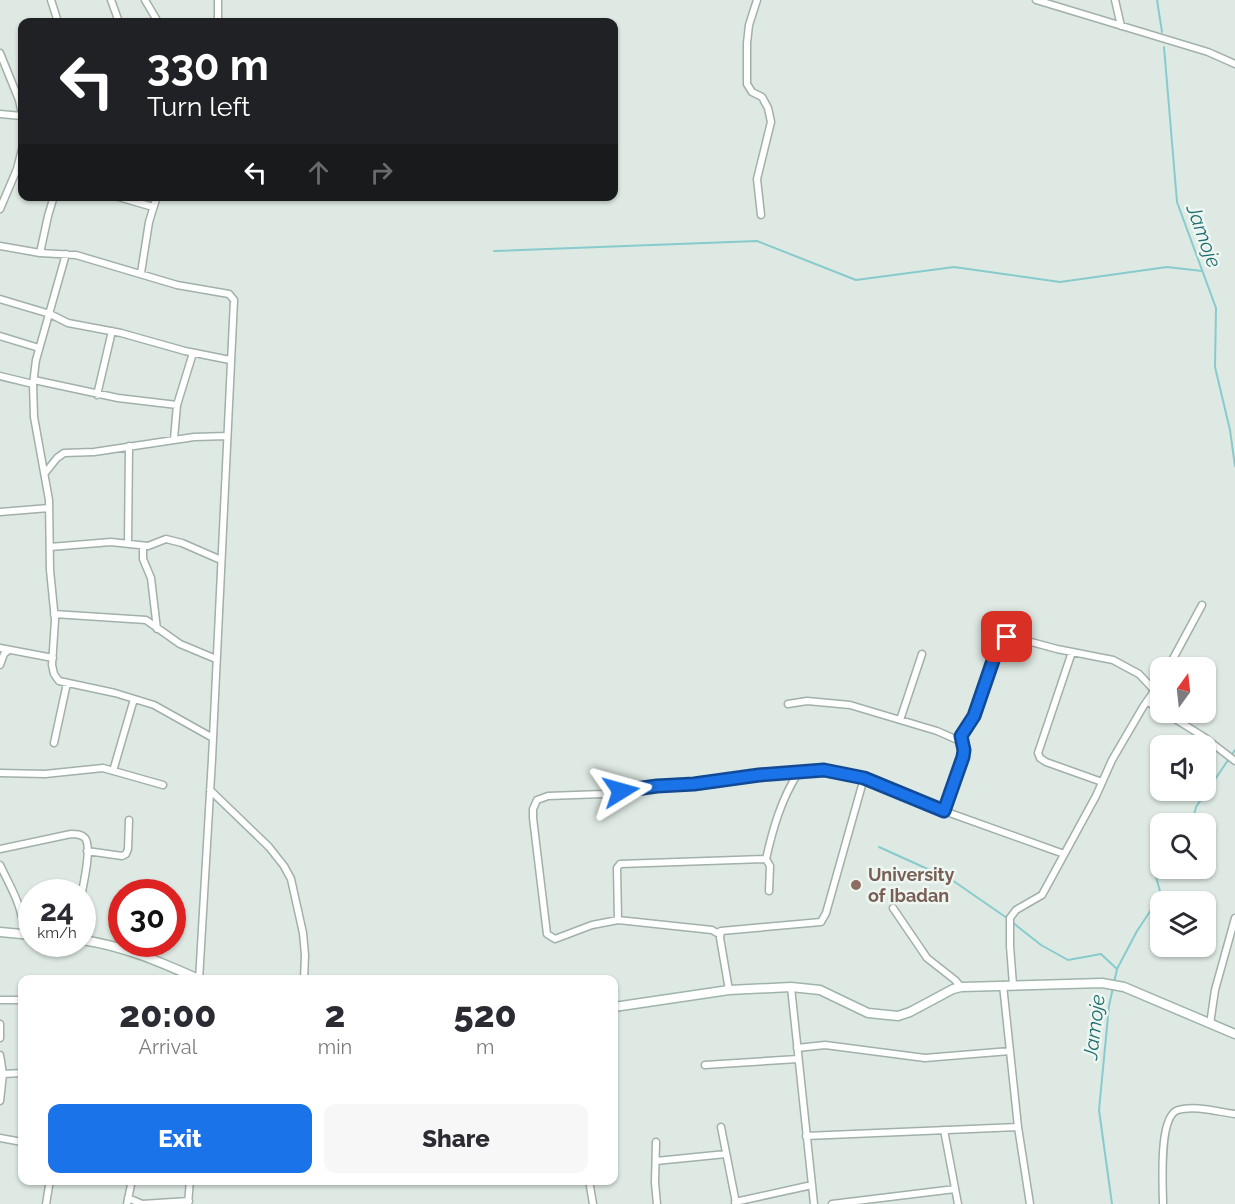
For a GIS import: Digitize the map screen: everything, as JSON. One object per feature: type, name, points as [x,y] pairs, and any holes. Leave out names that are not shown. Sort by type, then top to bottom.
[{"type":"street","points":[[51,0],[57,18]]},
{"type":"street","points":[[111,0],[118,18]]},
{"type":"street","points":[[145,0],[156,18]]},
{"type":"street","points":[[218,0],[218,18]]},
{"type":"street","points":[[758,0],[749,24],[747,84],[752,92],[762,97],[768,108],[771,122],[757,179],[761,215]]},
{"type":"street","points":[[1036,0],[1208,52],[1235,64]]},
{"type":"street","points":[[1115,0],[1121,26]]},
{"type":"street","points":[[0,53],[18,102]]},
{"type":"street","points":[[14,89],[18,88]]},
{"type":"street","points":[[0,114],[18,115]]},
{"type":"street","points":[[0,209],[18,165]]},
{"type":"street","points":[[40,252],[52,201]]},
{"type":"street","points":[[132,201],[153,207]]},
{"type":"street","points":[[141,273],[155,201]]},
{"type":"street","points":[[0,246],[66,254],[141,273],[177,285],[231,295],[234,300],[200,975]]},
{"type":"street","points":[[66,254],[39,348],[34,382],[34,417],[49,508],[54,614],[52,665],[55,677],[59,681],[154,705],[213,738]]},
{"type":"street","points":[[0,299],[50,314],[68,323],[112,331],[193,353],[230,360]]},
{"type":"street","points":[[97,395],[112,331]]},
{"type":"street","points":[[0,336],[39,348]]},
{"type":"street","points":[[174,439],[177,405],[193,353]]},
{"type":"street","points":[[0,376],[97,395],[177,405]]},
{"type":"street","points":[[45,473],[64,453],[94,452],[174,439],[227,436]]},
{"type":"street","points":[[128,543],[129,446]]},
{"type":"street","points":[[0,512],[49,508]]},
{"type":"street","points":[[50,546],[128,543],[144,546],[166,539],[221,560]]},
{"type":"street","points":[[144,546],[143,559],[149,569],[157,629]]},
{"type":"street","points":[[1174,657],[1202,605]]},
{"type":"street","points":[[54,614],[149,621],[180,644],[216,659]]},
{"type":"street","points":[[149,621],[156,616]]},
{"type":"street","points":[[944,811],[963,757],[961,736],[974,716],[1002,639],[1013,637],[1102,657],[1124,665],[1139,674],[1150,686]]},
{"type":"street","points":[[0,648],[53,658]]},
{"type":"street","points":[[0,665],[4,654],[10,650]]},
{"type":"street","points":[[1072,652],[1038,753],[1040,758],[1046,762],[1102,782]]},
{"type":"street","points":[[900,720],[922,654]]},
{"type":"street","points":[[54,743],[67,683]]},
{"type":"street","points":[[1013,985],[1009,936],[1010,918],[1016,910],[1042,895],[1112,760],[1150,697]]},
{"type":"street","points":[[113,771],[134,699]]},
{"type":"street","points":[[788,704],[807,700],[849,705],[937,731],[962,742]]},
{"type":"street","points":[[1181,723],[1235,761]]},
{"type":"street","points":[[0,773],[45,774],[95,768],[163,785]]},
{"type":"street","points":[[864,778],[826,913],[821,922],[717,933],[712,930],[618,920],[592,925],[555,939],[547,934],[533,809],[538,798],[548,796],[603,794],[657,786],[824,770],[864,778],[944,811],[1064,854]]},
{"type":"street","points":[[769,891],[770,866],[766,859],[776,817],[798,773]]},
{"type":"street","points":[[210,790],[269,847],[291,879],[303,933],[304,975]]},
{"type":"street","points":[[87,851],[122,856],[126,854],[129,820]]},
{"type":"street","points":[[0,849],[79,834],[84,837],[87,844],[84,879]]},
{"type":"street","points":[[618,920],[617,868],[621,864],[766,859]]},
{"type":"street","points":[[0,865],[18,900]]},
{"type":"street","points":[[893,908],[927,958],[961,987]]},
{"type":"street","points":[[1210,1024],[1215,990],[1235,918]]},
{"type":"street","points":[[721,931],[720,938],[729,990]]},
{"type":"street","points":[[0,932],[18,934]]},
{"type":"street","points":[[153,957],[191,975]]},
{"type":"street","points":[[618,1006],[729,990],[791,987],[820,990],[868,1013],[898,1016],[961,987],[1105,983],[1124,987],[1235,1034]]},
{"type":"street","points":[[1003,985],[1018,1127],[1030,1204]]},
{"type":"street","points":[[791,987],[814,1204]]},
{"type":"street","points":[[0,1000],[18,1000]]},
{"type":"street","points":[[0,1024],[0,1038]]},
{"type":"street","points":[[797,1048],[825,1045],[925,1058],[1010,1051]]},
{"type":"street","points":[[0,1055],[3,1074],[0,1101]]},
{"type":"street","points":[[705,1065],[798,1059]]},
{"type":"street","points":[[3,1074],[18,1073]]},
{"type":"street","points":[[1163,1204],[1165,1132],[1172,1114],[1176,1110],[1191,1108],[1235,1114]]},
{"type":"street","points":[[721,1127],[736,1203],[812,1185]]},
{"type":"street","points":[[806,1136],[1018,1127]]},
{"type":"street","points":[[944,1131],[958,1204]]},
{"type":"street","points":[[0,1138],[18,1141]]},
{"type":"street","points":[[656,1142],[657,1204]]},
{"type":"street","points":[[656,1161],[726,1154]]},
{"type":"street","points":[[46,1204],[49,1185]]},
{"type":"street","points":[[131,1185],[127,1201],[142,1204],[188,1202],[189,1185]]},
{"type":"street","points":[[590,1185],[593,1204]]},
{"type":"street","points":[[832,1204],[955,1189]]},
{"type":"waterway","name":"Jamoje","points":[[1157,0],[1162,32]]},
{"type":"waterway","name":"Jamoje","points":[[1164,47],[1177,202],[1216,308],[1215,367],[1230,430],[1235,466]]},
{"type":"waterway","points":[[494,251],[757,241],[856,280],[954,267],[1060,282],[1167,267],[1202,271]]},
{"type":"waterway","name":"Jamoje","points":[[1195,813],[1196,807],[1235,750]]},
{"type":"waterway","points":[[879,847],[952,880],[1007,918]]},
{"type":"waterway","name":"Jamoje","points":[[1112,1204],[1099,1110],[1109,1006],[1117,969],[1137,931],[1161,895],[1157,879]]},
{"type":"waterway","points":[[1012,922],[1041,945],[1068,960],[1101,954],[1117,969]]},
{"type":"place","name":"University of Ibadan","points":[[856,885]]},
{"type":"route","points":[[621,791],[824,770],[864,778],[944,811],[963,757],[961,736],[974,716],[998,646],[1002,639],[1007,637]]}]
